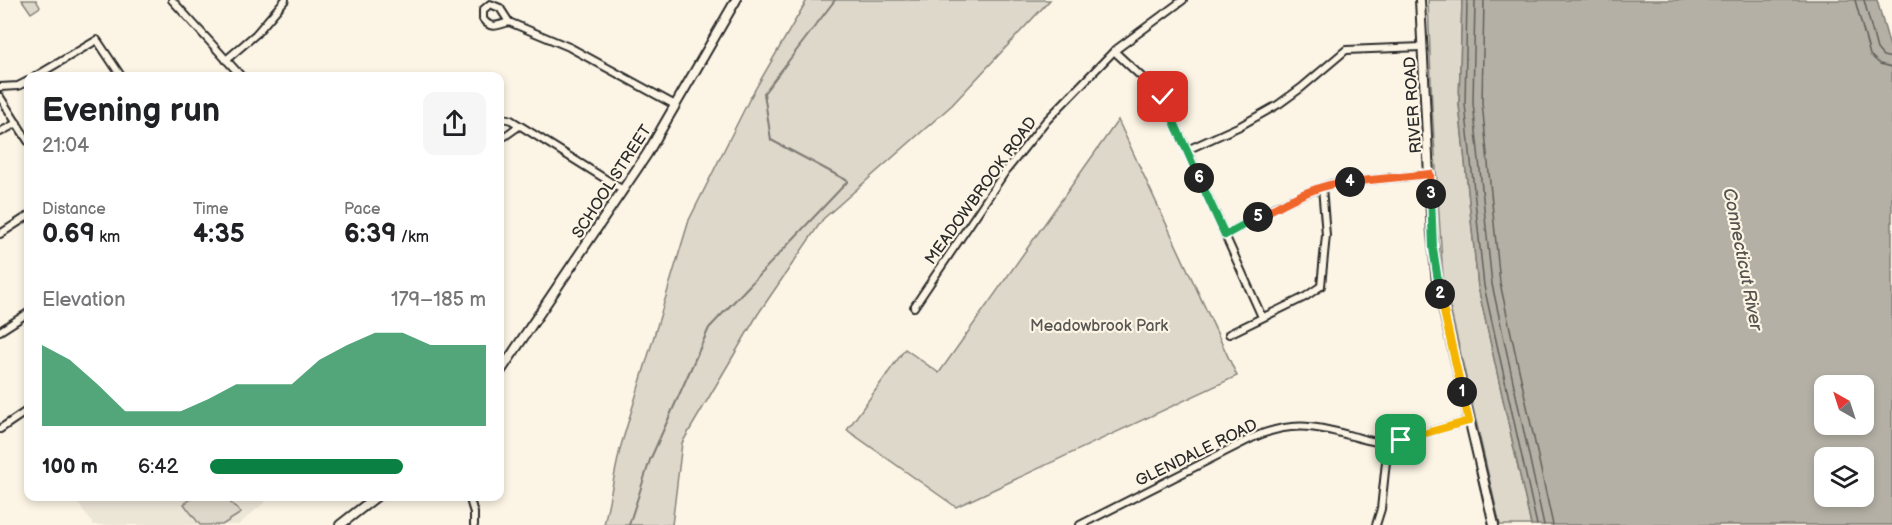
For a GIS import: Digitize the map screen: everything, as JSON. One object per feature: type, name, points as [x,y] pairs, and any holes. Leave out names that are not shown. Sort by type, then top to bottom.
[{"type":"street","points":[[172,0],[237,72]]},
{"type":"street","points":[[226,60],[256,34],[285,0]]},
{"type":"street","name":"SCHOOL STREET","points":[[504,366],[647,154],[736,0]]},
{"type":"street","name":"MEADOWBROOK ROAD","points":[[914,307],[1021,151],[1050,116],[1114,51],[1183,0]]},
{"type":"street","name":"RIVER ROAD","points":[[1420,0],[1432,241],[1437,282],[1494,525]]},
{"type":"street","points":[[509,22],[498,27],[489,25],[483,19],[483,10],[490,4],[497,6],[509,22],[569,47],[675,105]]},
{"type":"street","points":[[43,72],[97,40],[118,72]]},
{"type":"street","points":[[1187,150],[1240,126],[1279,104],[1346,50],[1422,47]]},
{"type":"street","points":[[1114,51],[1163,97],[1262,317]]},
{"type":"street","points":[[0,87],[18,86],[24,83]]},
{"type":"street","points":[[0,97],[24,134]]},
{"type":"street","points":[[504,118],[511,120],[623,190]]},
{"type":"street","points":[[0,132],[17,123]]},
{"type":"street","points":[[504,136],[519,126]]},
{"type":"street","points":[[1225,235],[1275,207],[1322,187],[1344,182],[1430,174]]},
{"type":"street","points":[[1229,334],[1305,297],[1321,286],[1326,235],[1322,187]]},
{"type":"street","points":[[0,234],[24,219]]},
{"type":"street","points":[[0,331],[24,316]]},
{"type":"street","points":[[0,429],[24,413]]},
{"type":"street","name":"GLENDALE ROAD","points":[[1080,525],[1252,438],[1280,428],[1308,426],[1388,443],[1469,421]]},
{"type":"street","points":[[1376,525],[1381,509],[1388,443]]},
{"type":"street","points":[[340,525],[371,501]]},
{"type":"street","points":[[470,501],[474,525]]},
{"type":"shaded area","points":[[76,501],[265,502],[238,525],[94,525]]},
{"type":"green space","points":[[22,0],[36,0],[40,7],[31,13]]},
{"type":"green space","points":[[807,0],[1050,0],[952,105],[823,219],[758,314],[682,443],[672,525],[604,525],[620,449],[689,220],[750,98]]},
{"type":"green space","points":[[1428,0],[1462,0],[1459,104],[1478,287],[1531,525],[1500,525],[1443,277]]},
{"type":"green space","name":"Meadowbrook Park","points":[[1118,120],[1237,376],[956,507],[847,430],[905,349],[939,373]]},
{"type":"green space","points":[[188,501],[229,501],[241,513],[222,525],[200,525],[184,504]]},
{"type":"water","name":"Connecticut River","points":[[1462,0],[1877,0],[1892,54],[1892,525],[1531,525],[1478,287],[1459,104]]},
{"type":"waterway","points":[[629,525],[650,460],[709,328],[848,181],[771,140],[764,93],[835,0]]},
{"type":"route","points":[[1163,97],[1225,235],[1275,207],[1331,184],[1430,174],[1432,234],[1437,282],[1469,421],[1401,440]]}]
